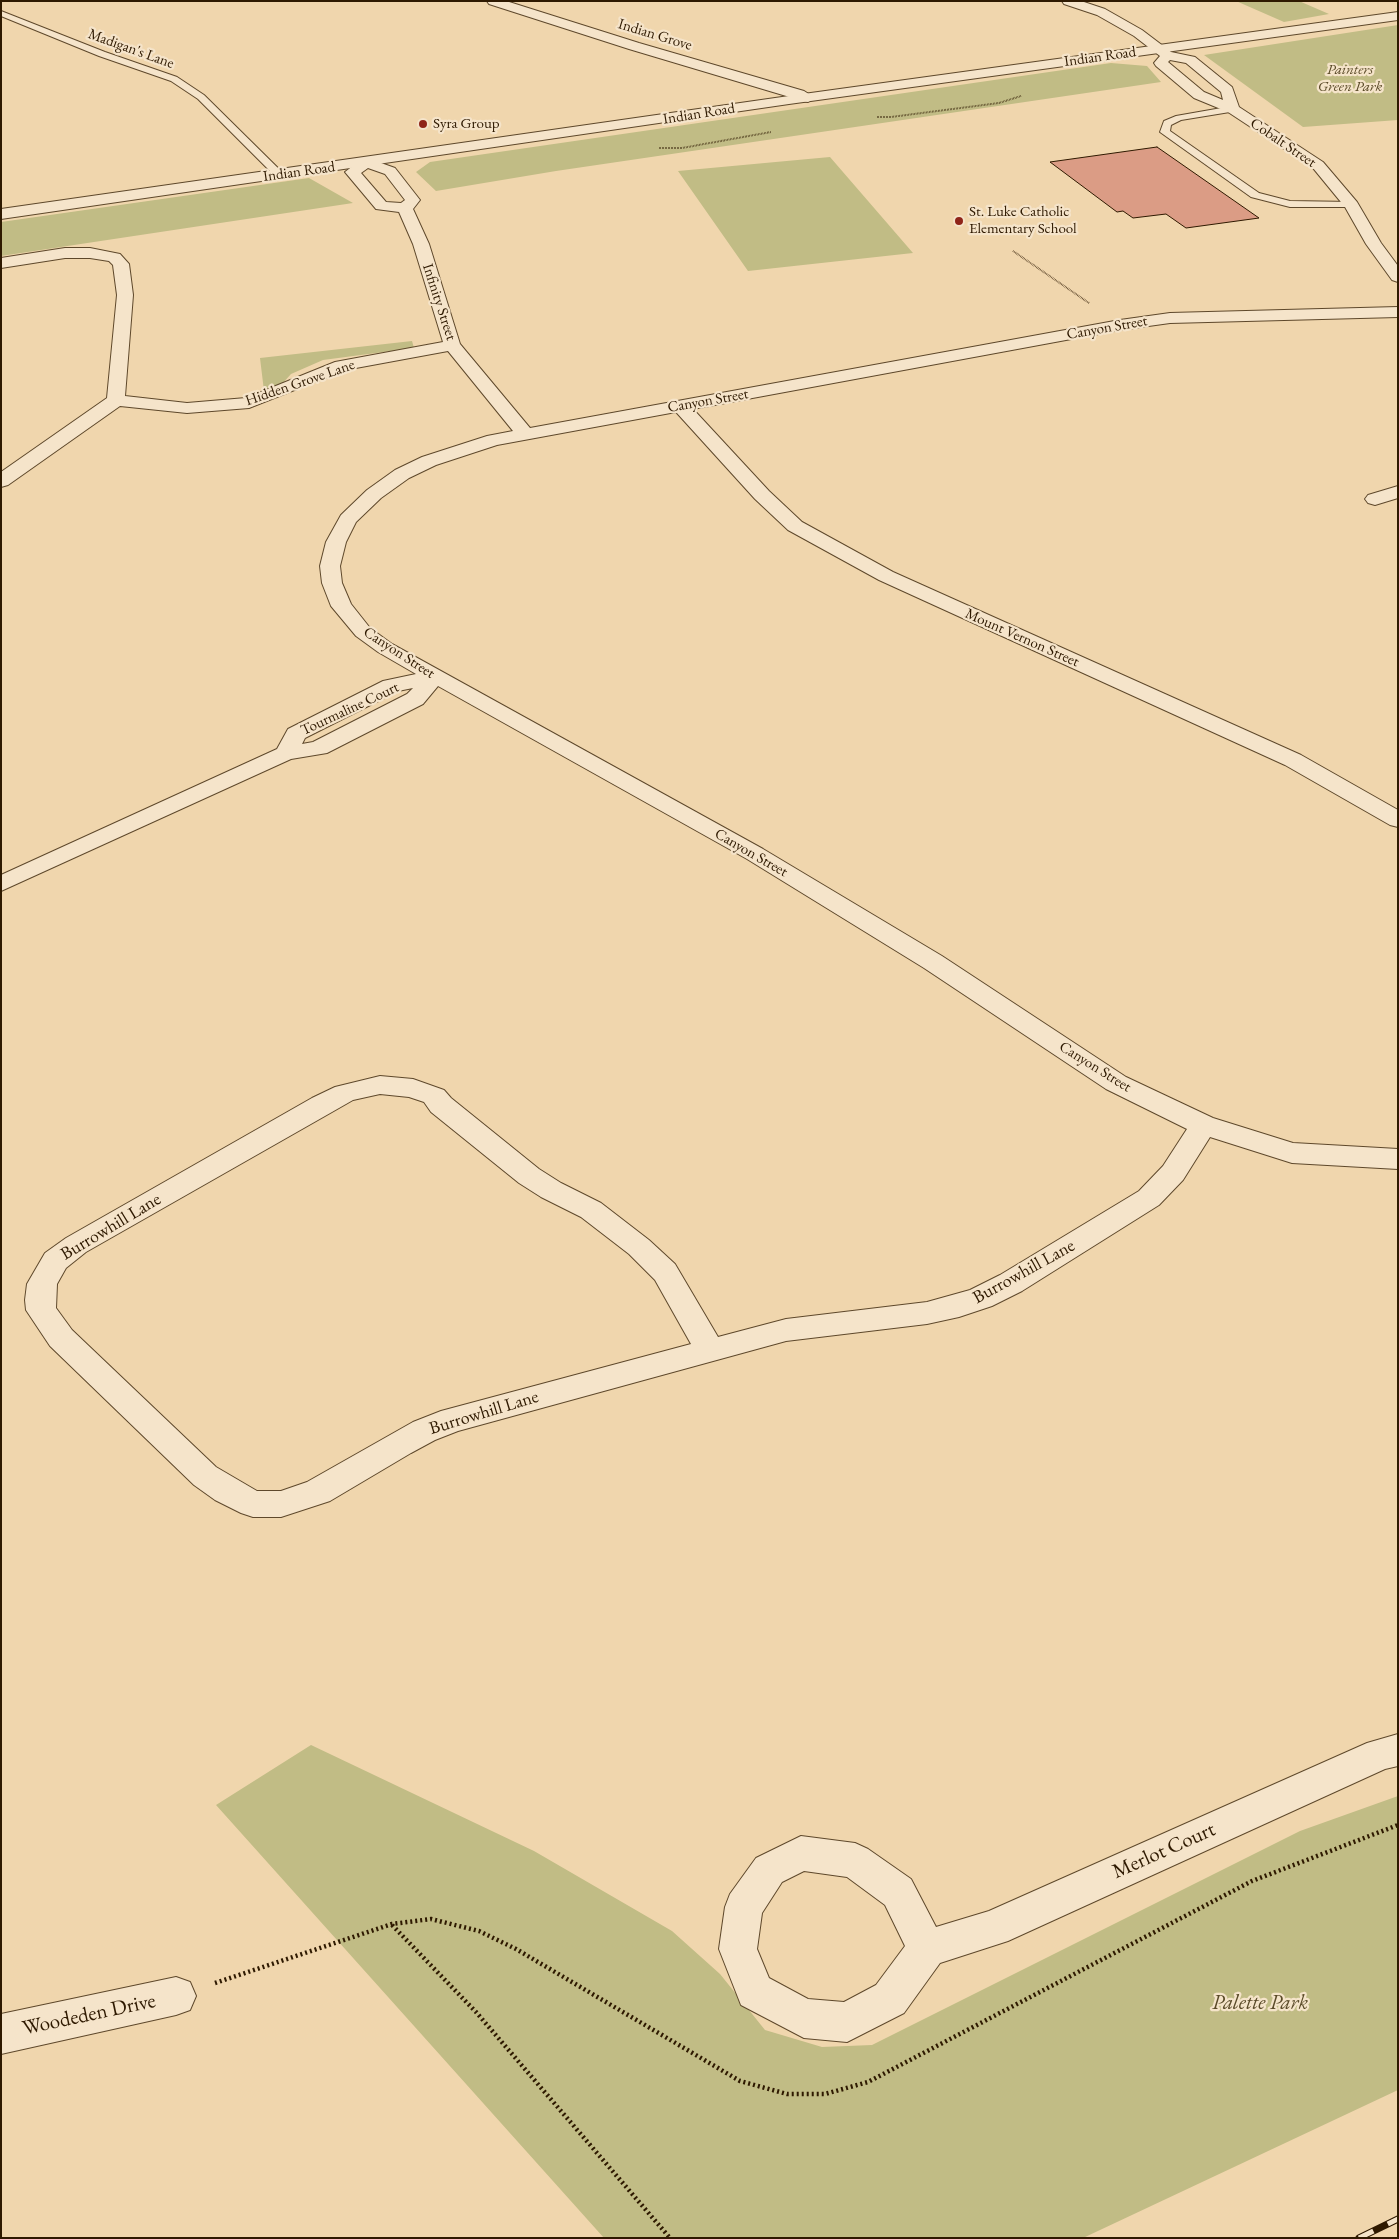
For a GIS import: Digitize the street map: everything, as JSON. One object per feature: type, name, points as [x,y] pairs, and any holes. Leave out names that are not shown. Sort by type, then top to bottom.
[{"type":"street","name":"Indian Grove","points":[[494,1],[634,46],[808,98]]},
{"type":"street","points":[[1068,1],[1101,12],[1163,52]]},
{"type":"street","name":"Indian Road","points":[[1,214],[808,98],[1163,52],[1398,16]]},
{"type":"street","name":"Cobalt Street","points":[[1233,109],[1227,90],[1190,60],[1163,52],[1161,63],[1199,95],[1233,109],[1318,165],[1352,205],[1374,244],[1398,278]]},
{"type":"street","points":[[367,162],[352,172],[381,206],[405,208]]},
{"type":"street","name":"Infinity Street","points":[[367,162],[390,171],[413,200],[405,208],[421,244],[452,345],[525,434]]},
{"type":"street","points":[[1,263],[65,254],[90,253],[114,257],[121,264],[125,295],[116,400],[1,481]]},
{"type":"street","name":"Canyon Street","points":[[1398,312],[1170,318],[1120,325],[493,440],[460,449],[428,461],[402,474],[374,494],[348,519],[336,542],[330,566],[332,582],[341,606],[363,632],[385,648],[434,677],[755,854],[933,962],[1116,1083],[1203,1125],[1292,1153],[1398,1159]]},
{"type":"street","name":"Hidden Grove Lane","points":[[116,400],[187,408],[250,403],[341,366],[452,345]]},
{"type":"street","name":"Mount Vernon Street","points":[[681,406],[762,496],[795,526],[886,576],[1292,760],[1398,820]]},
{"type":"street","points":[[1375,499],[1398,492]]},
{"type":"street","name":"Tourmaline Court","points":[[1,884],[286,753],[319,748],[415,699],[434,677]]},
{"type":"street","name":"Burrowhill Lane","points":[[710,1352],[676,1288],[665,1272],[639,1247],[591,1210],[551,1190],[529,1176],[442,1105],[434,1096],[413,1088],[387,1085],[345,1094],[76,1245],[55,1261],[42,1284],[40,1300],[41,1310],[61,1338],[198,1470],[227,1491],[253,1504],[282,1504],[318,1492],[424,1431],[452,1420],[710,1352],[786,1330],[927,1313],[959,1306],[981,1298],[1011,1283],[1149,1198],[1174,1173],[1203,1125]]},
{"type":"street","name":"Merlot Court","points":[[927,1948],[994,1928],[1380,1754],[1398,1750]]},
{"type":"street","points":[[801,1853],[855,1861],[898,1892],[927,1948],[890,1999],[847,2022],[804,2018],[755,1991],[738,1949],[744,1907],[769,1870],[801,1853]]},
{"type":"street","name":"Woodeden Drive","points":[[1,2034],[176,1996]]},
{"type":"lane","name":"Madigan's Lane","points":[[1,13],[102,54],[174,79],[201,97],[279,174]]},
{"type":"lane","points":[[1233,109],[1179,118],[1167,123],[1165,132],[1255,195],[1290,204],[1352,205]]},
{"type":"path","points":[[1013,251],[1120,325]]},
{"type":"path","points":[[392,1924],[476,2012],[670,2238]]},
{"type":"green space","points":[[1236,1],[1299,1],[1329,14],[1284,22]]},
{"type":"green space","name":"Painters Green Park","points":[[1398,25],[1398,120],[1303,127],[1204,55]]},
{"type":"green space","points":[[1111,63],[1147,66],[1161,82],[556,171],[436,191],[416,172],[430,162]]},
{"type":"green space","points":[[830,157],[913,253],[748,271],[678,171]]},
{"type":"green space","points":[[309,178],[353,203],[1,256],[1,222]]},
{"type":"green space","points":[[412,341],[414,348],[323,360],[291,374],[282,384],[264,391],[260,358]]},
{"type":"green space","name":"Palette Park","points":[[311,1745],[534,1851],[672,1931],[720,1974],[765,2030],[822,2047],[872,2045],[1300,1831],[1398,1796],[1398,2090],[1083,2238],[604,2238],[216,1805]]},
{"type":"building","points":[[1157,147],[1259,218],[1186,228],[1166,214],[1133,218],[1123,211],[1117,212],[1050,162]]},
{"type":"railway","points":[[1359,2238],[1398,2219]]},
{"type":"place","name":"Syra Group","points":[[423,124]]},
{"type":"place","name":"St. Luke Catholic Elementary School","points":[[959,221]]}]
